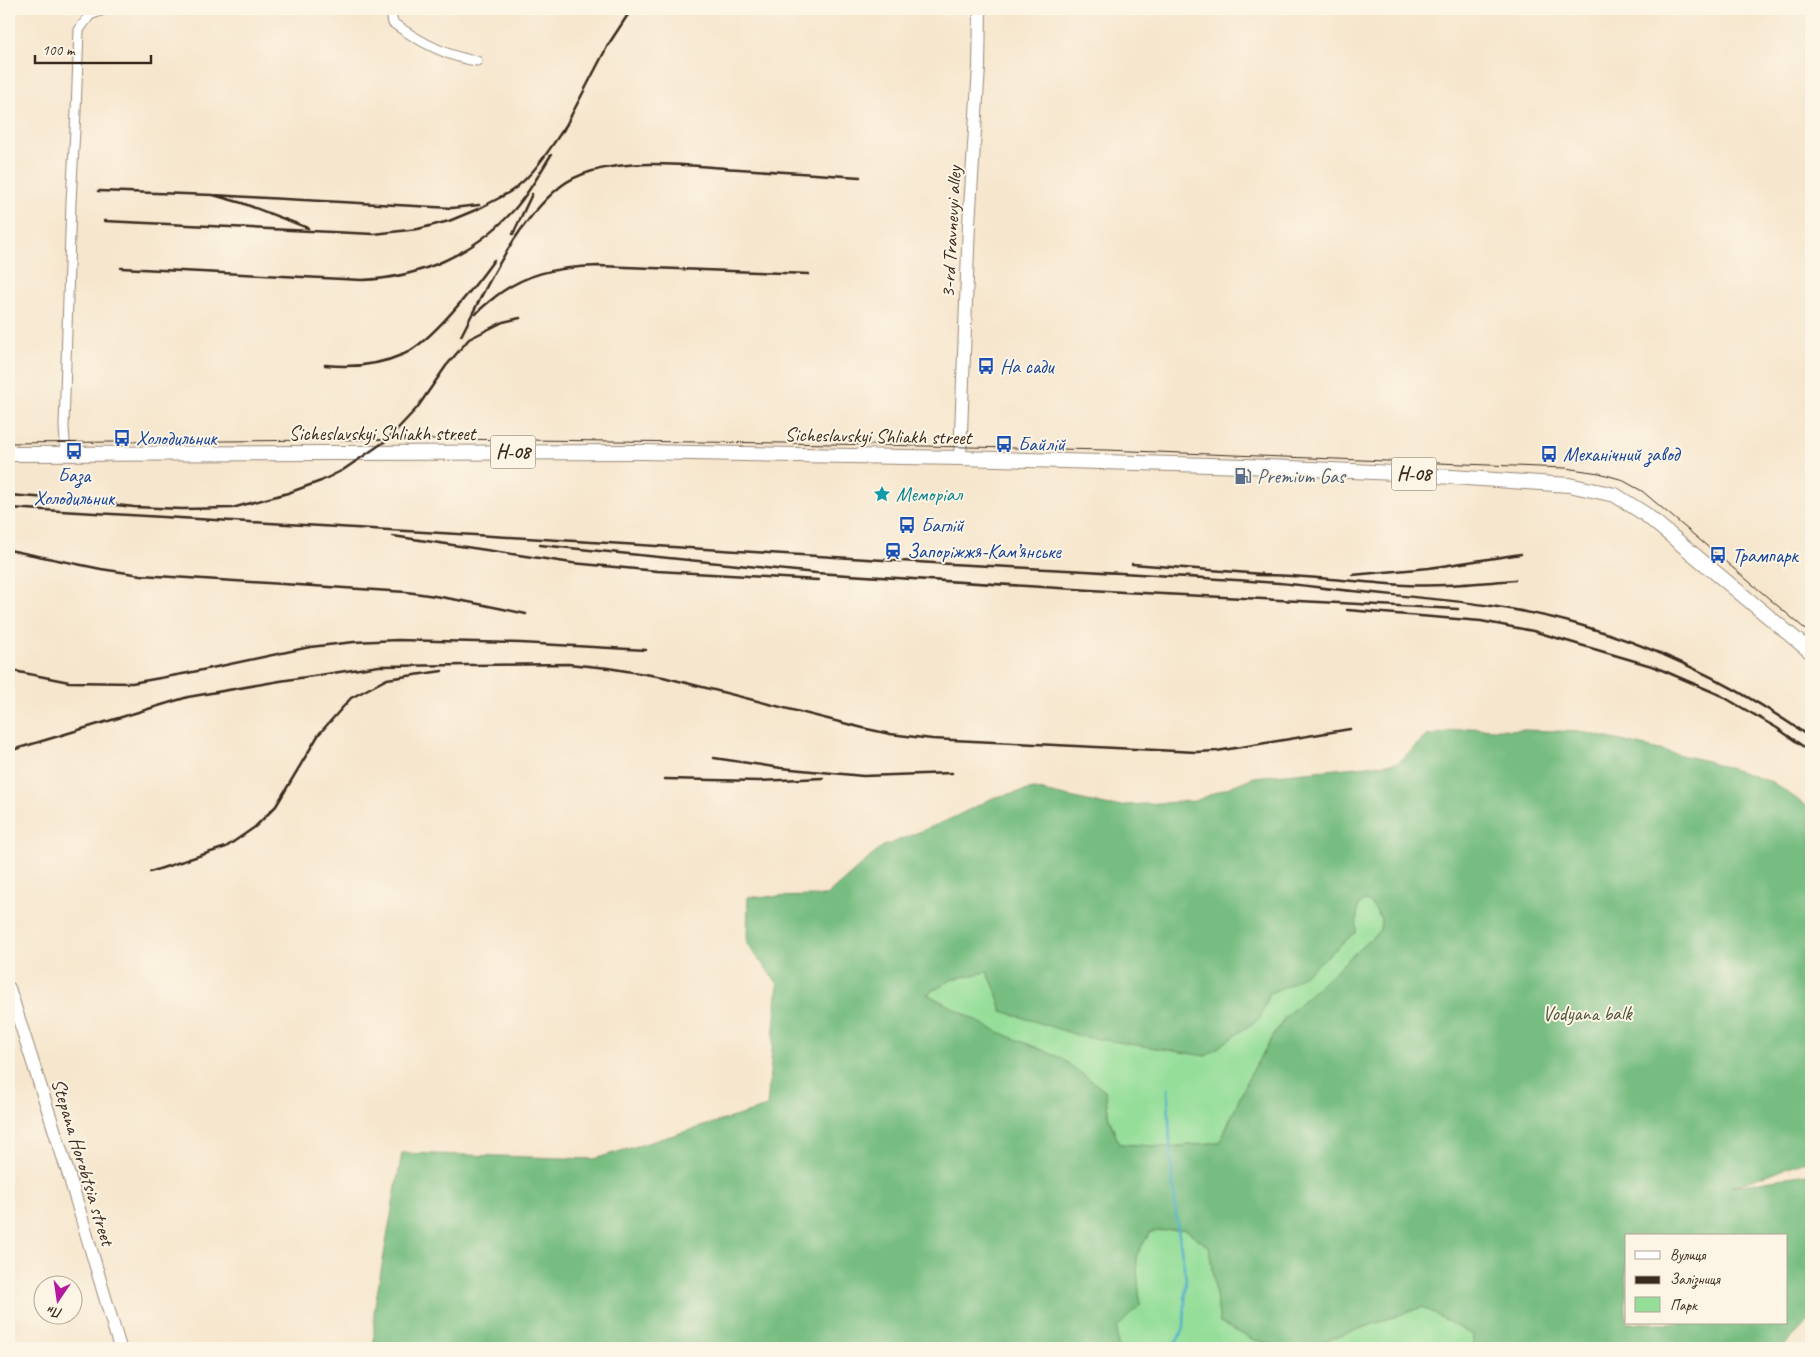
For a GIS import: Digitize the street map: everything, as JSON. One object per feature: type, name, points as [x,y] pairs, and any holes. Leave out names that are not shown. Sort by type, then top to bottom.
[{"type":"main road","name":"3-rd Travnevyi alley","points":[[960,458],[969,224],[979,67],[980,9]]},
{"type":"main road","name":"Sicheslavskyi Shliakh street","points":[[9,454],[641,452],[960,458],[1236,466],[1540,482],[1606,492],[1624,499],[1645,514],[1811,652]]},
{"type":"main road","name":"Sicheslavskyi Shliakh street","points":[[9,458],[66,455]]},
{"type":"main road","name":"Stepana Horobtsia street","points":[[9,988],[71,1182],[120,1348]]},
{"type":"street","points":[[66,455],[64,427],[71,201],[79,30],[90,14],[106,9]]},
{"type":"street","points":[[390,9],[393,23],[407,33],[435,48],[467,60],[477,61]]},
{"type":"green space","name":"Vodyana balk","points":[[1467,728],[1582,732],[1707,761],[1772,782],[1811,809],[1811,1142],[1808,1144],[1811,1149],[1811,1159],[1732,1187],[1811,1173],[1811,1319],[1782,1348],[1474,1348],[1472,1335],[1422,1307],[1305,1348],[1291,1348],[1254,1340],[1220,1323],[1209,1247],[1185,1229],[1150,1232],[1136,1256],[1140,1305],[1117,1328],[1118,1348],[374,1348],[374,1311],[402,1153],[594,1159],[767,1107],[778,984],[747,944],[748,897],[826,896],[882,847],[946,821],[995,797],[1034,789],[1110,806],[1195,801],[1254,777],[1398,763],[1426,736]],"holes":[[[1364,901],[1371,903],[1381,919],[1380,930],[1285,1017],[1251,1073],[1220,1142],[1170,1147],[1119,1144],[1109,1118],[1105,1091],[1061,1058],[992,1029],[927,994],[953,979],[987,972],[995,988],[1002,1011],[1080,1036],[1206,1056],[1260,1018],[1270,993],[1291,984],[1356,932],[1358,906]]]},
{"type":"green space","points":[[1364,901],[1371,902],[1381,919],[1380,930],[1285,1017],[1251,1073],[1220,1142],[1170,1147],[1119,1144],[1109,1118],[1105,1091],[927,994],[953,979],[987,972],[995,988],[1002,1011],[1145,1046],[1206,1056],[1265,1003],[1270,993],[1291,984],[1355,932],[1358,906]]},
{"type":"green space","points":[[1185,1229],[1209,1247],[1220,1323],[1254,1340],[1291,1348],[1118,1348],[1117,1328],[1140,1305],[1136,1256],[1150,1232]]},
{"type":"green space","points":[[1422,1307],[1473,1335],[1474,1348],[1305,1348]]},
{"type":"waterway","points":[[1168,1088],[1170,1147],[1177,1223],[1186,1279],[1184,1327],[1173,1348]]},
{"type":"tram line","points":[[9,443],[441,439],[784,443],[1106,450],[1565,468],[1599,473],[1620,479],[1642,491],[1811,634]]},
{"type":"railway","points":[[1751,9],[1811,12]]},
{"type":"railway","points":[[563,131],[608,45],[631,10]]},
{"type":"railway","points":[[500,197],[510,192],[529,175],[546,155],[567,124]]},
{"type":"railway","points":[[121,268],[362,280],[383,278],[424,269],[462,251],[497,227],[523,199],[551,155]]},
{"type":"railway","points":[[461,336],[492,276],[530,217],[561,186],[579,176],[600,169],[623,165],[672,164],[860,177]]},
{"type":"railway","points":[[98,191],[213,195],[242,203],[308,228]]},
{"type":"railway","points":[[513,234],[532,194]]},
{"type":"railway","points":[[213,195],[452,208],[479,205]]},
{"type":"railway","points":[[104,221],[374,234],[418,229],[449,221],[505,195]]},
{"type":"railway","points":[[325,365],[355,366],[375,363],[395,358],[415,348],[440,326],[494,260]]},
{"type":"railway","points":[[476,314],[502,291],[515,284],[541,273],[569,268],[599,266],[809,274]]},
{"type":"railway","points":[[9,495],[134,507],[182,509],[232,508],[288,493],[321,481],[343,470],[387,440],[417,408],[446,366],[469,339],[503,322],[520,318]]},
{"type":"railway","points":[[9,508],[1230,579],[1467,603],[1552,618],[1580,625],[1641,646],[1671,658],[1729,687],[1811,738]]},
{"type":"railway","points":[[393,536],[572,563],[657,571],[818,580]]},
{"type":"railway","points":[[540,545],[816,573],[1123,592],[1458,609]]},
{"type":"railway","points":[[9,550],[101,569],[141,575],[406,592],[526,614]]},
{"type":"railway","points":[[1352,575],[1429,568],[1521,554]]},
{"type":"railway","points":[[1132,564],[1262,574]]},
{"type":"railway","points":[[1256,575],[1418,585],[1515,580]]},
{"type":"railway","points":[[1347,610],[1481,621],[1533,631],[1655,667],[1720,695],[1777,728],[1811,752]]},
{"type":"railway","points":[[9,667],[19,672],[69,682],[132,683],[310,647],[354,642],[398,640],[521,643],[646,650]]},
{"type":"railway","points":[[9,751],[188,697],[379,666],[568,664],[608,668],[663,677],[867,729],[932,739],[1196,752],[1217,751],[1350,729]]},
{"type":"railway","points":[[150,872],[226,847],[255,827],[276,806],[319,734],[351,698],[387,679],[442,671]]},
{"type":"railway","points":[[714,758],[781,768],[863,776],[952,773]]},
{"type":"railway","points":[[665,779],[759,781],[823,778]]},
{"type":"place","name":"На сади","points":[[986,366]]},
{"type":"place","name":"Холодильник","points":[[122,438]]},
{"type":"place","name":"Байлій","points":[[1004,444]]},
{"type":"place","name":"База Холодильник","points":[[74,451]]},
{"type":"place","name":"Механічний завод","points":[[1549,454]]},
{"type":"place","name":"Premium Gas","points":[[1243,476]]},
{"type":"place","name":"Меморіал","points":[[882,494]]},
{"type":"place","name":"Баглій","points":[[907,525]]},
{"type":"place","name":"Запоріжжя-Кам’янське","points":[[893,551]]},
{"type":"place","name":"Трампарк","points":[[1718,555]]}]
